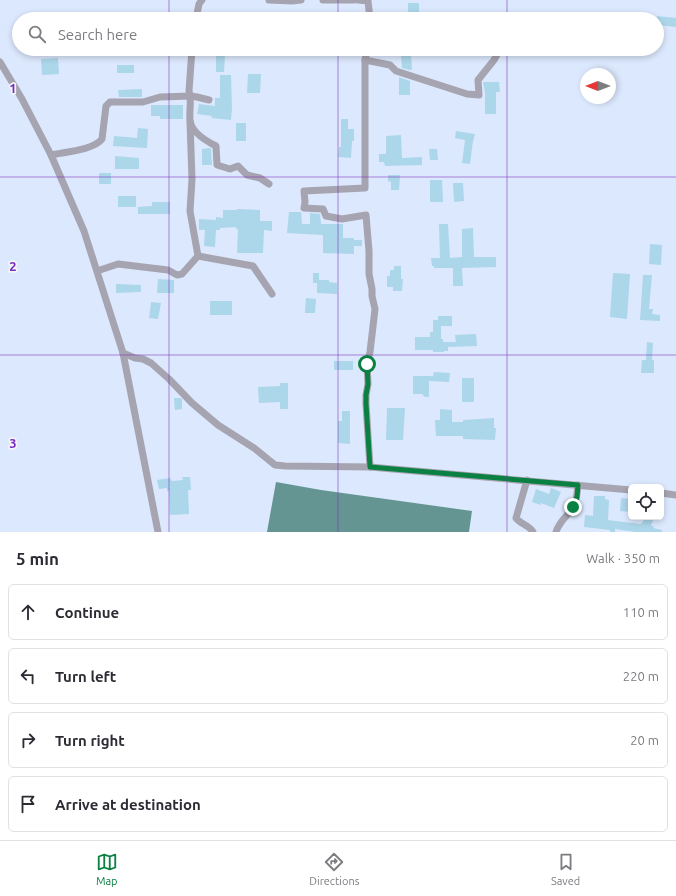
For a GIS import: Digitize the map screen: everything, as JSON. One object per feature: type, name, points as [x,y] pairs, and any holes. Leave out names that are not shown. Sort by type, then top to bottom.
[{"type":"street","points":[[197,12],[199,4],[202,0]]},
{"type":"street","points":[[269,0],[301,0]]},
{"type":"street","points":[[323,0],[354,0]]},
{"type":"street","points":[[358,0],[368,0],[369,12]]},
{"type":"street","points":[[192,56],[189,91],[191,96],[190,122],[192,179],[190,211],[198,256]]},
{"type":"street","points":[[366,56],[365,188],[304,192],[304,208],[323,209],[326,216],[342,219],[366,216],[369,274],[375,309],[370,352],[367,364],[368,384],[366,395],[370,467]]},
{"type":"street","points":[[365,60],[390,65],[396,71],[467,94],[479,95],[478,80],[496,56]]},
{"type":"street","points":[[0,62],[22,99],[51,155],[84,231],[123,353],[158,532]]},
{"type":"street","points":[[51,155],[75,150],[99,142],[102,139],[106,106],[110,102],[143,102],[160,97],[191,96],[209,100]]},
{"type":"street","points":[[190,122],[198,135],[216,146],[217,165],[230,169],[238,166],[247,175],[260,178],[269,184]]},
{"type":"street","points":[[100,270],[118,264],[163,269],[177,275],[182,274],[198,256]]},
{"type":"street","points":[[198,256],[253,266],[272,294]]},
{"type":"street","points":[[123,353],[151,363],[192,403],[218,425],[254,448],[275,465],[370,467],[628,490]]},
{"type":"street","points":[[527,480],[516,518],[518,521],[531,528],[533,532]]},
{"type":"street","points":[[556,532],[560,522],[573,507],[577,497],[578,485]]},
{"type":"street","points":[[664,493],[676,495]]},
{"type":"shaded area","points":[[276,482],[321,490],[472,511],[469,532],[267,532]]},
{"type":"building","points":[[408,3],[419,3],[419,12],[408,12]]},
{"type":"building","points":[[664,17],[676,18],[676,27],[664,26]]},
{"type":"building","points":[[216,56],[225,56],[224,72],[216,72]]},
{"type":"building","points":[[401,56],[411,56],[412,69],[402,68]]},
{"type":"building","points":[[58,58],[59,74],[42,75],[41,59]]},
{"type":"building","points":[[117,65],[134,65],[134,73],[117,73]]},
{"type":"building","points":[[248,74],[261,74],[260,93],[247,93]]},
{"type":"building","points":[[220,75],[231,75],[231,120],[211,118],[212,116],[197,114],[199,104],[215,106],[215,98],[220,98]]},
{"type":"building","points":[[399,77],[410,81],[410,95],[399,95]]},
{"type":"building","points":[[483,82],[499,82],[500,92],[496,92],[496,114],[485,114],[485,93]]},
{"type":"building","points":[[142,89],[142,97],[119,97],[118,90]]},
{"type":"building","points":[[151,105],[183,105],[183,119],[160,119],[160,116],[151,116]]},
{"type":"building","points":[[341,119],[348,119],[348,129],[354,129],[354,141],[352,141],[351,158],[338,157],[339,147],[341,147]]},
{"type":"building","points":[[236,123],[246,123],[246,141],[236,141]]},
{"type":"building","points":[[138,128],[148,129],[147,148],[113,146],[114,136],[137,138]]},
{"type":"building","points":[[456,131],[475,134],[470,164],[462,163],[465,140],[455,138]]},
{"type":"building","points":[[401,135],[402,158],[422,157],[422,165],[385,166],[384,162],[379,162],[379,154],[386,154],[386,136]]},
{"type":"building","points":[[210,148],[212,165],[202,165],[202,149]]},
{"type":"building","points":[[429,149],[437,149],[438,160],[430,160]]},
{"type":"building","points":[[115,156],[139,158],[139,169],[115,169]]},
{"type":"building","points":[[99,173],[111,173],[111,184],[99,184]]},
{"type":"building","points":[[388,175],[400,175],[399,190],[391,190],[391,182],[388,181]]},
{"type":"building","points":[[430,180],[442,180],[443,202],[430,202]]},
{"type":"building","points":[[453,183],[463,183],[464,201],[454,202]]},
{"type":"building","points":[[118,196],[136,196],[136,207],[118,207]]},
{"type":"building","points":[[152,202],[170,202],[170,214],[138,214],[138,207],[152,206]]},
{"type":"building","points":[[223,210],[260,210],[260,221],[272,221],[272,231],[264,230],[263,253],[237,253],[238,229],[236,229],[236,227],[220,228],[220,230],[216,230],[215,247],[204,246],[205,230],[199,230],[199,219],[216,220],[216,217],[223,218]]},
{"type":"building","points":[[289,212],[301,212],[302,224],[310,224],[310,213],[320,214],[321,224],[343,224],[343,238],[362,240],[362,246],[354,246],[354,254],[323,253],[323,235],[287,233]]},
{"type":"building","points":[[439,224],[448,224],[450,258],[462,257],[462,229],[473,228],[474,257],[496,257],[496,267],[462,268],[463,286],[453,286],[453,268],[434,268],[434,266],[432,266],[431,258],[440,258]]},
{"type":"building","points":[[650,244],[662,245],[661,265],[649,264]]},
{"type":"building","points":[[394,266],[401,266],[401,279],[403,279],[402,291],[393,291],[393,287],[387,287],[387,276],[390,276],[390,270],[394,270]]},
{"type":"building","points":[[313,273],[319,273],[319,280],[329,280],[329,282],[337,283],[337,294],[317,293],[317,283],[313,283]]},
{"type":"building","points":[[613,273],[630,274],[627,319],[610,317]]},
{"type":"building","points":[[643,275],[652,275],[649,309],[653,309],[652,314],[660,315],[660,321],[640,320]]},
{"type":"building","points":[[158,279],[174,280],[174,293],[157,293]]},
{"type":"building","points":[[116,284],[141,285],[141,292],[116,293]]},
{"type":"building","points":[[306,298],[316,299],[315,313],[305,313]]},
{"type":"building","points":[[210,301],[232,301],[232,315],[210,315]]},
{"type":"building","points":[[151,302],[161,303],[158,319],[149,318]]},
{"type":"building","points":[[438,316],[452,316],[452,326],[441,326],[441,339],[443,339],[443,342],[456,342],[455,335],[476,334],[477,346],[448,347],[448,351],[444,352],[433,352],[433,350],[415,350],[415,337],[430,337],[430,332],[433,332],[433,320],[438,320]]},
{"type":"building","points":[[647,342],[653,343],[652,360],[654,360],[654,373],[641,373],[642,360],[646,360]]},
{"type":"building","points":[[334,361],[353,361],[353,370],[334,370]]},
{"type":"building","points":[[434,372],[450,373],[449,382],[429,381],[429,397],[425,397],[422,394],[413,394],[413,376],[433,376]]},
{"type":"building","points":[[462,378],[474,378],[474,402],[462,402]]},
{"type":"building","points":[[280,383],[288,383],[288,409],[280,409],[280,402],[259,403],[258,387],[280,386]]},
{"type":"building","points":[[174,398],[182,399],[182,409],[175,410]]},
{"type":"building","points":[[387,408],[405,408],[403,440],[386,440]]},
{"type":"building","points":[[440,409],[452,410],[452,422],[494,418],[494,428],[496,428],[495,440],[463,439],[463,436],[436,436],[435,420],[440,420]]},
{"type":"building","points":[[342,411],[350,411],[350,444],[338,443],[338,421],[342,421]]},
{"type":"building","points":[[182,477],[190,477],[191,490],[188,490],[189,514],[170,515],[169,491],[167,491],[167,488],[159,489],[157,480],[170,478],[172,481],[183,480]]},
{"type":"building","points":[[551,488],[561,492],[554,508],[541,503],[541,505],[532,502],[536,489],[549,494]]},
{"type":"building","points":[[594,496],[605,496],[605,499],[609,500],[608,520],[640,524],[644,520],[653,520],[651,526],[662,530],[662,532],[636,532],[615,529],[615,532],[610,532],[610,530],[584,527],[585,515],[593,516]]},
{"type":"building","points":[[621,498],[628,499],[628,512],[620,511]]},
{"type":"route","points":[[367,364],[368,389],[366,404],[370,467],[578,485],[577,497],[573,507]]}]
